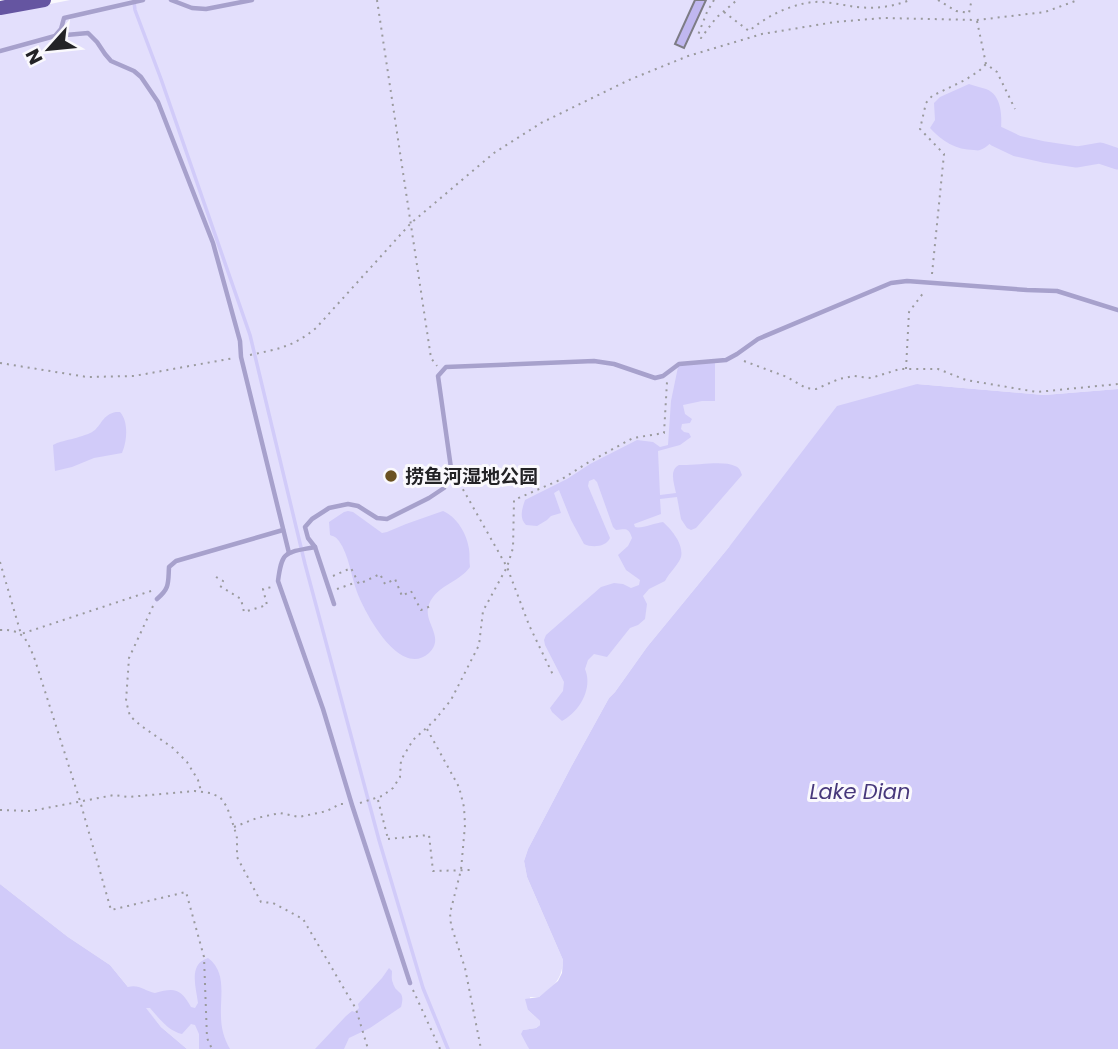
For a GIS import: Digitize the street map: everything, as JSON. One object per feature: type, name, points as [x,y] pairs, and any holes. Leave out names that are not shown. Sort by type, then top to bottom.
[{"type":"main road","points":[[0,8],[44,0]]},
{"type":"lane","points":[[55,36],[61,29],[64,18],[143,0]]},
{"type":"lane","points":[[171,0],[192,8],[206,9],[252,0]]},
{"type":"lane","points":[[0,51],[55,36],[88,33],[111,61],[141,77],[158,102],[212,243],[240,341],[289,553]]},
{"type":"lane","points":[[334,604],[305,527],[329,508],[348,504],[358,506],[377,518],[387,519],[444,488],[451,468],[438,376],[446,367],[594,361],[614,364],[655,378],[663,376],[679,364],[726,360],[758,339],[891,283],[907,281],[1057,290],[1118,310]]},
{"type":"lane","points":[[157,598],[165,592],[169,567],[176,561],[283,530]]},
{"type":"lane","points":[[312,548],[284,555],[278,581],[355,804],[410,983]]},
{"type":"path","points":[[377,0],[431,358],[442,372]]},
{"type":"path","points":[[714,0],[698,35],[701,38],[716,18],[737,0]]},
{"type":"path","points":[[845,5],[846,0]]},
{"type":"path","points":[[724,12],[749,32],[771,15],[813,2],[881,8],[910,0]]},
{"type":"path","points":[[938,0],[956,11],[969,13],[970,0]]},
{"type":"path","points":[[0,363],[87,377],[134,376],[290,346],[316,328],[411,223],[494,153],[541,123],[629,80],[688,56],[762,34],[835,22],[883,18],[977,20],[1045,12],[1077,0]]},
{"type":"path","points":[[977,20],[985,64],[998,72],[1015,110]]},
{"type":"path","points":[[906,369],[909,312],[931,283],[944,154],[920,129],[926,103],[932,96],[979,71],[985,64]]},
{"type":"path","points":[[731,357],[816,389],[839,379],[854,376],[871,378],[900,369],[938,369],[966,380],[1037,392],[1118,384]]},
{"type":"path","points":[[234,827],[280,813],[299,817],[327,811],[340,804],[355,804],[376,798],[393,788],[400,777],[401,760],[413,740],[435,721],[451,700],[479,645],[483,611],[507,567],[513,548],[514,500],[562,479],[633,438],[664,433],[668,383],[663,376]]},
{"type":"path","points":[[451,468],[507,567],[528,625],[554,677]]},
{"type":"path","points":[[0,562],[21,634],[30,647],[80,801],[111,910],[186,892],[204,957],[207,1038],[212,1049]]},
{"type":"path","points":[[325,579],[351,568],[358,582]]},
{"type":"path","points":[[330,592],[358,582],[359,584],[380,573],[385,584],[394,579],[402,596],[411,591],[421,610],[431,606]]},
{"type":"path","points":[[216,577],[223,581],[220,586],[240,599],[244,612],[267,605],[263,589],[273,586]]},
{"type":"path","points":[[0,630],[17,631],[21,634],[168,586]]},
{"type":"path","points":[[157,598],[129,658],[126,701],[130,716],[173,748],[187,762],[198,780],[201,792]]},
{"type":"path","points":[[426,728],[459,787],[464,807],[461,870],[450,913],[451,925],[465,968],[481,1049]]},
{"type":"path","points":[[0,810],[31,811],[114,794],[128,796],[201,792],[220,797],[227,807],[234,827],[237,857],[261,902],[273,903],[303,919],[356,1009],[368,1049]]},
{"type":"path","points":[[376,798],[388,839],[429,835],[433,871],[471,870]]},
{"type":"path","points":[[410,983],[440,1049]]},
{"type":"shaded area","name":"捞鱼河湿地公园","points":[[70,0],[1118,0],[1118,389],[1044,395],[917,384],[729,547],[609,698],[528,849],[524,861],[527,877],[563,960],[561,973],[553,986],[539,997],[530,997],[528,1010],[540,1021],[540,1025],[523,1030],[529,1049],[187,1049],[161,1027],[110,965],[68,937],[0,884],[0,14]]},
{"type":"water","points":[[969,84],[991,92],[998,101],[1001,113],[1001,131],[989,145],[978,150],[967,150],[944,141],[930,128],[935,120],[934,103],[940,97]]},
{"type":"water","points":[[715,362],[715,401],[683,405],[685,414],[692,419],[690,423],[682,424],[681,429],[691,437],[680,445],[658,451],[660,495],[676,493],[673,473],[679,465],[730,464],[740,469],[742,475],[696,528],[687,528],[681,519],[677,497],[660,499],[661,514],[634,524],[635,527],[641,527],[663,522],[679,542],[681,557],[665,581],[649,589],[643,596],[647,604],[645,619],[630,628],[607,657],[594,654],[588,660],[585,669],[586,691],[579,705],[562,721],[550,708],[563,691],[564,682],[545,645],[546,635],[601,587],[614,583],[631,588],[639,585],[640,580],[626,570],[618,555],[628,546],[631,534],[613,527],[594,479],[589,481],[588,486],[610,538],[602,545],[584,544],[559,490],[554,493],[561,513],[551,516],[537,526],[526,525],[522,519],[525,500],[637,440],[653,442],[660,447],[668,445],[671,401],[678,367],[682,364]]},
{"type":"water","name":"Lake Dian","points":[[917,384],[1044,395],[1118,389],[1118,1049],[529,1049],[521,1034],[523,1030],[536,1028],[540,1021],[528,1010],[525,999],[539,997],[558,981],[563,960],[527,877],[524,861],[609,698],[837,406]]},
{"type":"water","points":[[116,412],[123,416],[126,426],[122,453],[94,458],[55,471],[53,445],[92,432],[106,417]]},
{"type":"water","points":[[348,511],[382,533],[443,511],[453,517],[464,532],[470,567],[431,601],[428,614],[435,642],[429,653],[418,659],[396,651],[385,640],[357,592],[342,547],[337,538],[330,535],[329,522]]},
{"type":"water","points":[[0,884],[68,937],[110,965],[128,987],[139,987],[155,993],[177,991],[195,1008],[198,1003],[196,971],[198,965],[208,958],[220,977],[222,1025],[230,1049],[199,1049],[199,1034],[195,1025],[191,1024],[182,1034],[172,1030],[150,1008],[146,1008],[161,1027],[187,1049],[0,1049]]},
{"type":"water","points":[[389,968],[392,971],[394,987],[401,995],[401,1007],[370,1028],[349,1038],[344,1049],[315,1049],[346,1016],[359,1008],[358,1004]]},
{"type":"building","points":[[695,0],[706,0],[684,48],[675,44]]},
{"type":"waterway","points":[[134,2],[250,335],[305,564],[379,840],[423,988],[448,1049]]},
{"type":"waterway","points":[[996,136],[1017,146],[1044,152],[1077,157],[1100,153],[1118,159]]},
{"type":"place","name":"捞鱼河湿地公园","points":[[391,476]]}]
